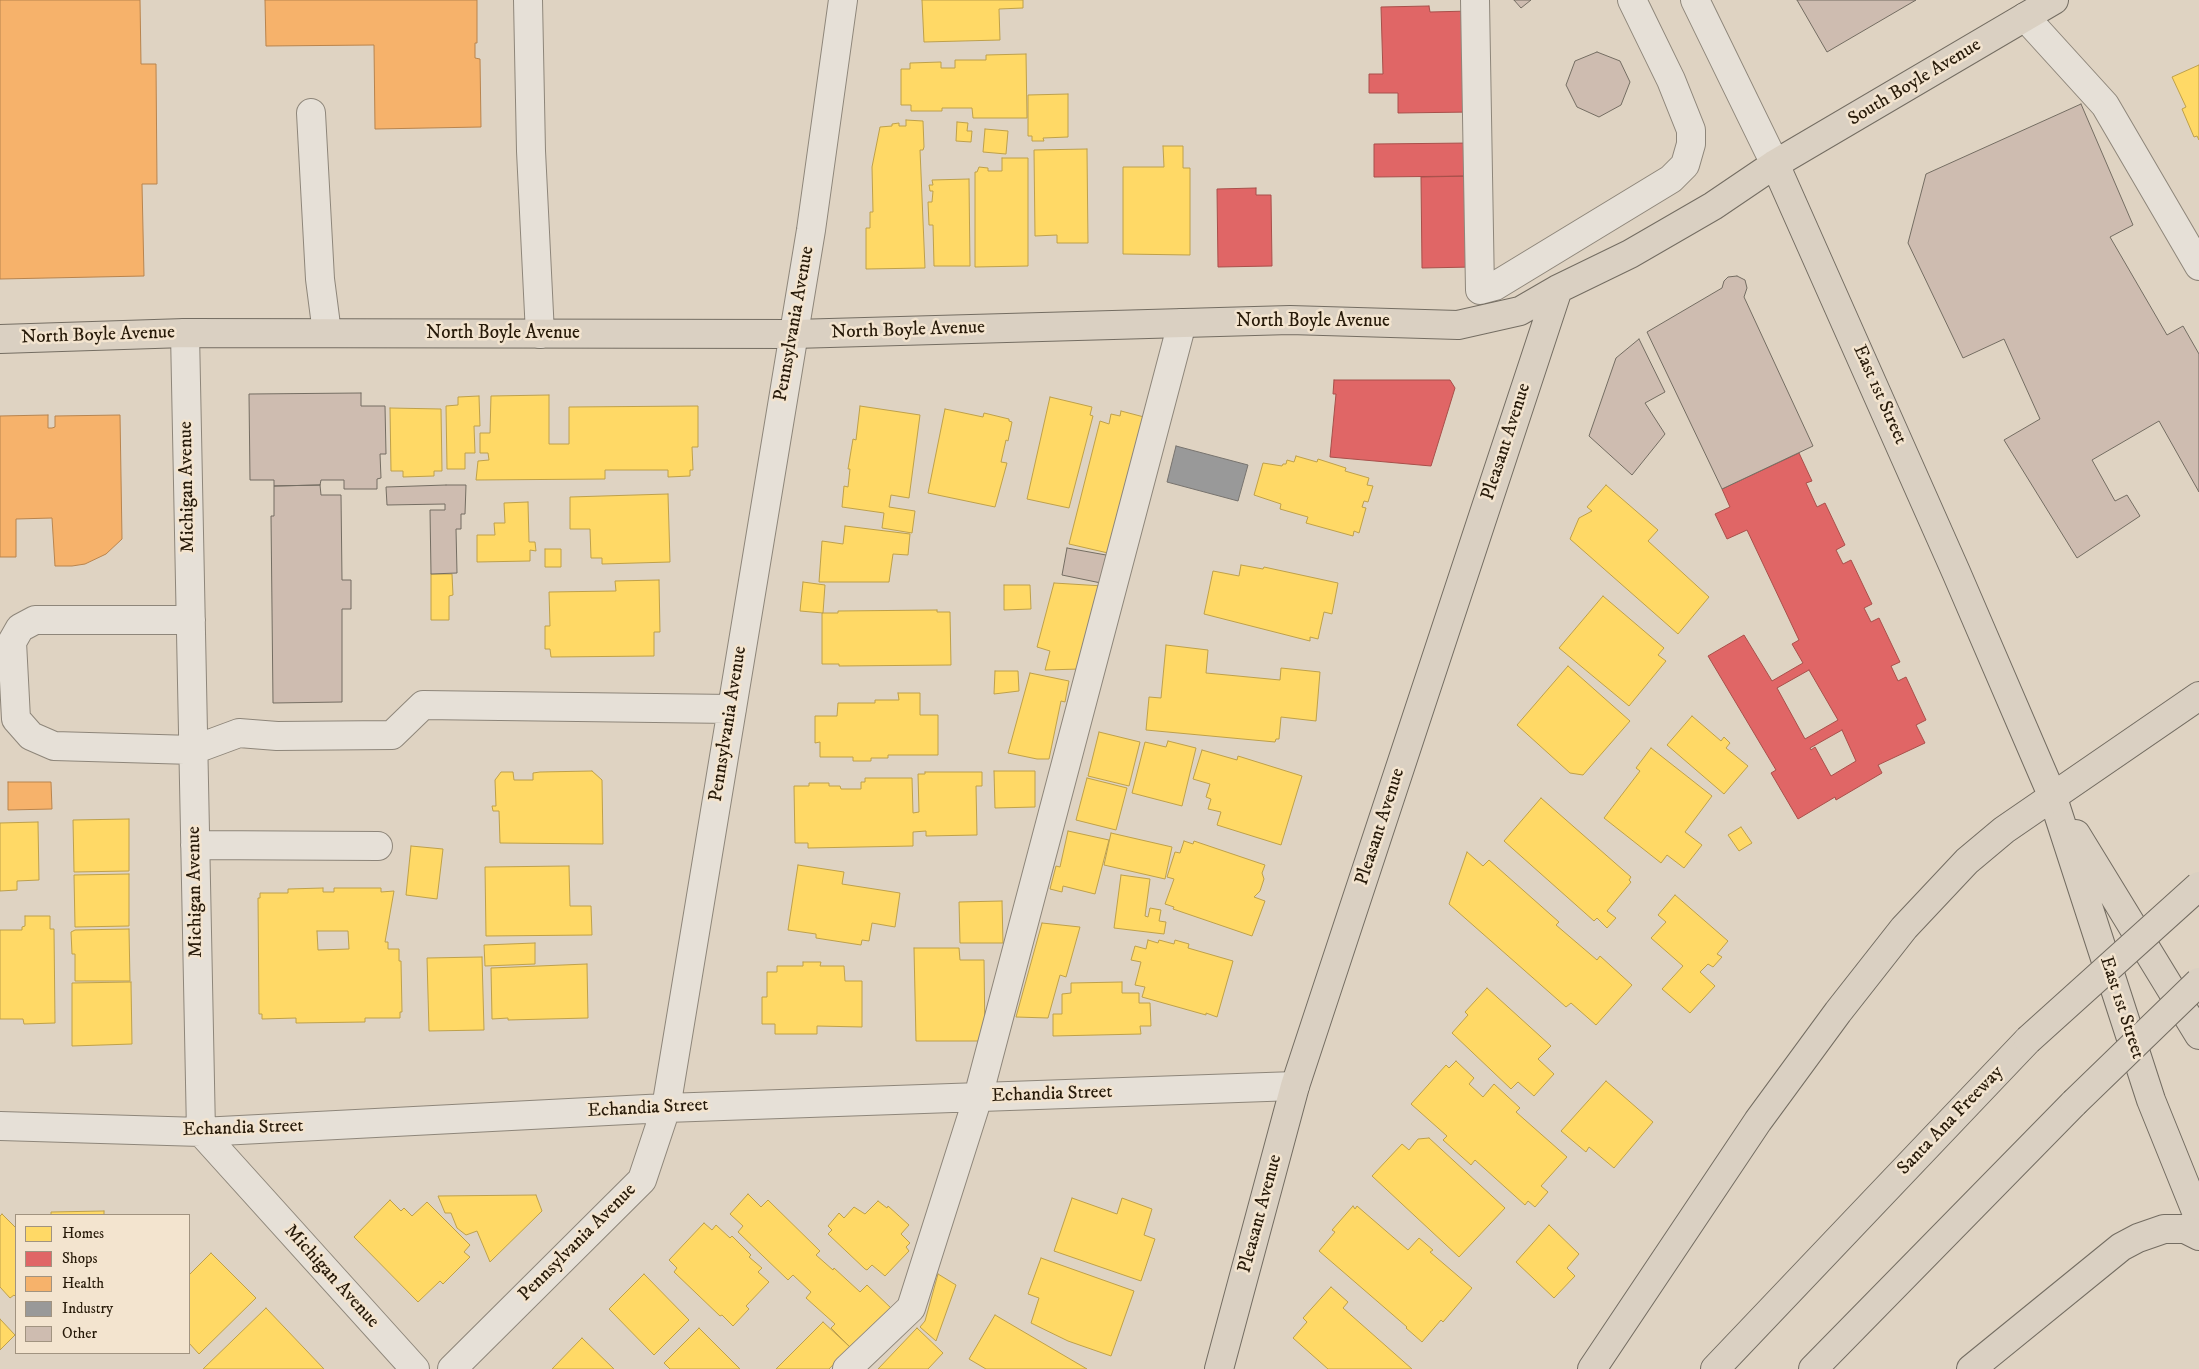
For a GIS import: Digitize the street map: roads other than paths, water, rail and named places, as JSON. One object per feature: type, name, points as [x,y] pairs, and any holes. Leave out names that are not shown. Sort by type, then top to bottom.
[{"type":"main road","name":"South Boyle Avenue","points":[[1775,164],[2054,0]]},
{"type":"main road","name":"North Boyle Avenue","points":[[0,339],[185,333],[794,334],[1290,320],[1458,325],[1520,311],[1558,289],[1630,254],[1713,206],[1775,164]]},
{"type":"main road","name":"East 1st Street","points":[[1775,164],[1956,572],[2052,795],[2151,1100],[2199,1219]]},
{"type":"main road","name":"Pleasant Avenue","points":[[1219,1369],[1295,1086],[1558,289]]},
{"type":"main road","points":[[1592,1369],[1758,1121],[1838,1012],[1904,928],[1967,861],[2004,830],[2052,795],[2199,696]]},
{"type":"main road","name":"East 1st Street","points":[[2052,795],[2199,1035]]},
{"type":"main road","name":"Santa Ana Freeway","points":[[1714,1369],[2028,1040],[2199,886]]},
{"type":"main road","points":[[1813,1369],[2074,1103],[2199,982]]},
{"type":"main road","points":[[1971,1369],[2101,1262],[2138,1238],[2164,1229],[2185,1229],[2199,1236]]},
{"type":"street","points":[[528,0],[531,151],[540,334]]},
{"type":"street","name":"Pennsylvania Avenue","points":[[452,1369],[642,1180],[666,1108],[811,230],[843,0]]},
{"type":"street","points":[[1475,0],[1480,290],[1494,286],[1671,179],[1685,165],[1691,144],[1691,130],[1671,80],[1632,0]]},
{"type":"street","name":"East 1st Street","points":[[1695,0],[1775,164]]},
{"type":"street","points":[[2025,17],[2104,105],[2199,266]]},
{"type":"street","points":[[310,113],[320,279],[327,333]]},
{"type":"street","points":[[846,1369],[911,1308],[978,1097],[1182,323]]},
{"type":"street","name":"Michigan Avenue","points":[[185,333],[201,1132],[415,1369]]},
{"type":"street","points":[[191,620],[35,620],[20,628],[12,642],[16,719],[31,736],[54,746],[193,750],[239,733],[277,736],[392,735],[422,706],[732,708]]},
{"type":"street","points":[[195,845],[378,846]]},
{"type":"street","name":"Echandia Street","points":[[0,1126],[201,1132],[666,1108],[1295,1086]]}]
